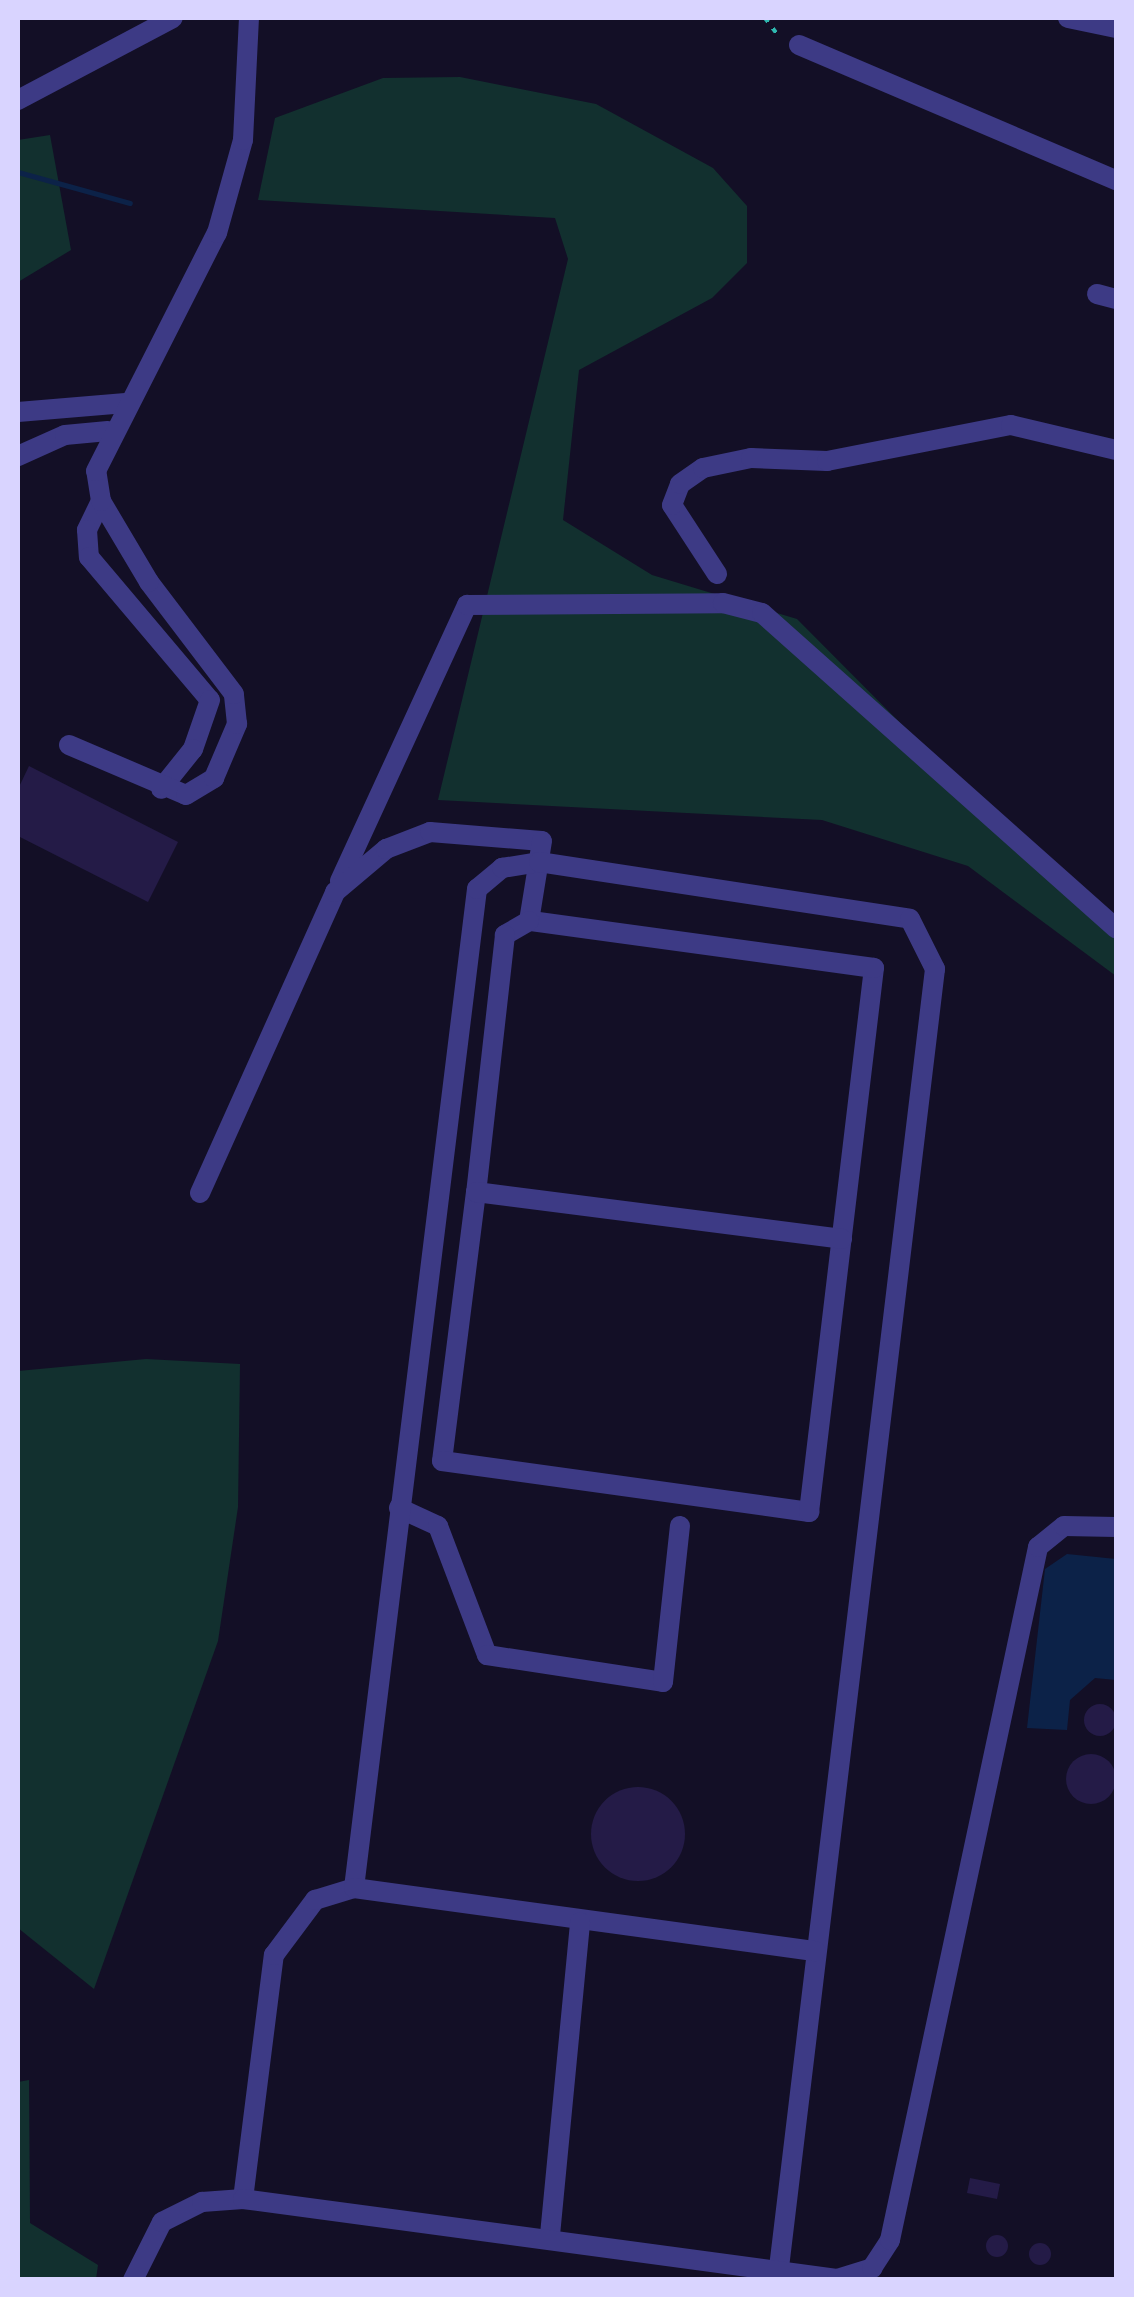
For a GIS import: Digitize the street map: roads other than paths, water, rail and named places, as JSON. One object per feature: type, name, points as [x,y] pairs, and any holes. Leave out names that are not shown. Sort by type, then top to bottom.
[{"type":"street","points":[[18,100],[174,18]]},
{"type":"street","points":[[69,746],[161,789],[207,787],[237,724],[234,694],[180,632],[101,501],[96,471],[108,431],[199,277],[232,188],[249,18]]},
{"type":"street","points":[[1068,18],[1116,28]]},
{"type":"street","points":[[799,45],[1116,180]]},
{"type":"street","points":[[18,412],[126,402]]},
{"type":"street","points":[[717,574],[672,506],[680,484],[703,468],[750,458],[826,461],[1011,425],[1116,450]]},
{"type":"street","points":[[18,456],[65,436],[108,431]]},
{"type":"street","points":[[101,501],[87,530],[88,557],[161,644],[208,692],[210,714],[161,789]]},
{"type":"street","points":[[200,1193],[467,605],[724,603],[762,613],[1116,928]]},
{"type":"street","points":[[161,644],[180,632]]},
{"type":"street","points":[[335,892],[386,849],[430,832],[542,841],[528,921]]},
{"type":"street","points":[[354,1888],[466,931],[488,876],[539,862],[888,910],[932,948],[779,2268]]},
{"type":"street","points":[[528,921],[874,968],[809,1512],[442,1461],[505,935],[528,921]]},
{"type":"street","points":[[476,1192],[842,1238]]},
{"type":"street","points":[[399,1508],[438,1526],[487,1656],[663,1682],[680,1526]]},
{"type":"street","points":[[134,2280],[162,2222],[202,2202],[242,2199],[550,2235],[847,2279],[872,2268],[890,2240],[1038,1547],[1064,1526],[1116,1528]]},
{"type":"street","points":[[242,2199],[281,1936],[315,1900],[354,1888],[580,1922],[816,1950]]},
{"type":"street","points":[[550,2235],[580,1922]]},
{"type":"water","points":[[1067,1554],[1116,1559],[1116,1680],[1095,1678],[1070,1700],[1067,1730],[1027,1728],[1045,1569]]},
{"type":"waterway","points":[[18,172],[130,203]]}]
